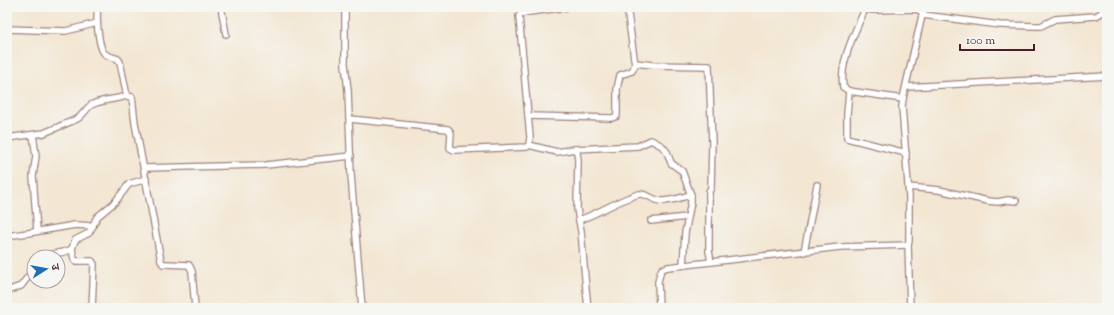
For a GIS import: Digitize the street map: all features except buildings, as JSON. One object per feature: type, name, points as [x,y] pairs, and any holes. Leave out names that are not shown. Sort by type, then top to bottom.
[{"type":"street","points":[[98,7],[101,48],[105,54],[118,59],[120,62],[127,96]]},
{"type":"street","points":[[221,7],[226,34]]},
{"type":"street","points":[[345,7],[345,64],[350,119],[353,200],[362,308]]},
{"type":"street","points":[[519,7],[529,145]]},
{"type":"street","points":[[520,14],[567,7]]},
{"type":"street","points":[[528,116],[615,117],[617,114],[617,89],[620,75],[632,71],[635,63],[627,7]]},
{"type":"street","points":[[903,99],[849,91],[843,84],[845,63],[851,41],[866,7],[873,10],[917,9],[1000,25],[1041,26],[1055,19],[1096,16],[1101,13],[1104,7]]},
{"type":"street","points":[[910,308],[908,187],[902,111],[903,99],[923,11]]},
{"type":"street","points":[[7,29],[66,31],[98,23]]},
{"type":"street","points":[[635,63],[652,65],[709,66],[712,143],[711,188],[709,191],[708,251],[711,262]]},
{"type":"street","points":[[906,87],[1107,76]]},
{"type":"street","points":[[849,91],[847,138],[906,153]]},
{"type":"street","points":[[7,138],[33,135],[52,130],[82,116],[90,106],[96,103],[130,96],[133,99],[134,115],[161,261],[164,264],[190,265],[192,271],[195,308]]},
{"type":"street","points":[[350,119],[448,129],[452,132],[450,148],[454,150],[523,147],[529,145],[557,152],[575,149],[638,146],[649,141],[654,141],[662,146],[671,163],[682,171],[691,195],[682,265]]},
{"type":"street","points":[[33,135],[36,156],[33,176],[37,231]]},
{"type":"street","points":[[575,149],[578,153],[577,210],[581,231],[588,308]]},
{"type":"street","points":[[144,168],[266,165],[351,156]]},
{"type":"street","points":[[92,308],[94,264],[90,260],[75,261],[72,249],[75,240],[89,234],[97,217],[115,202],[129,184],[146,179]]},
{"type":"street","points":[[804,252],[817,185]]},
{"type":"street","points":[[908,187],[939,190],[988,201],[1016,201]]},
{"type":"street","points":[[579,220],[598,213],[613,204],[640,194],[662,201],[691,195]]},
{"type":"street","points":[[651,221],[687,217]]},
{"type":"street","points":[[7,236],[28,234],[37,231],[75,225],[93,226]]},
{"type":"street","points":[[659,308],[658,282],[660,273],[665,268],[856,246],[908,245]]},
{"type":"street","points":[[66,252],[72,249]]},
{"type":"street","points":[[7,291],[21,286],[26,279]]}]
